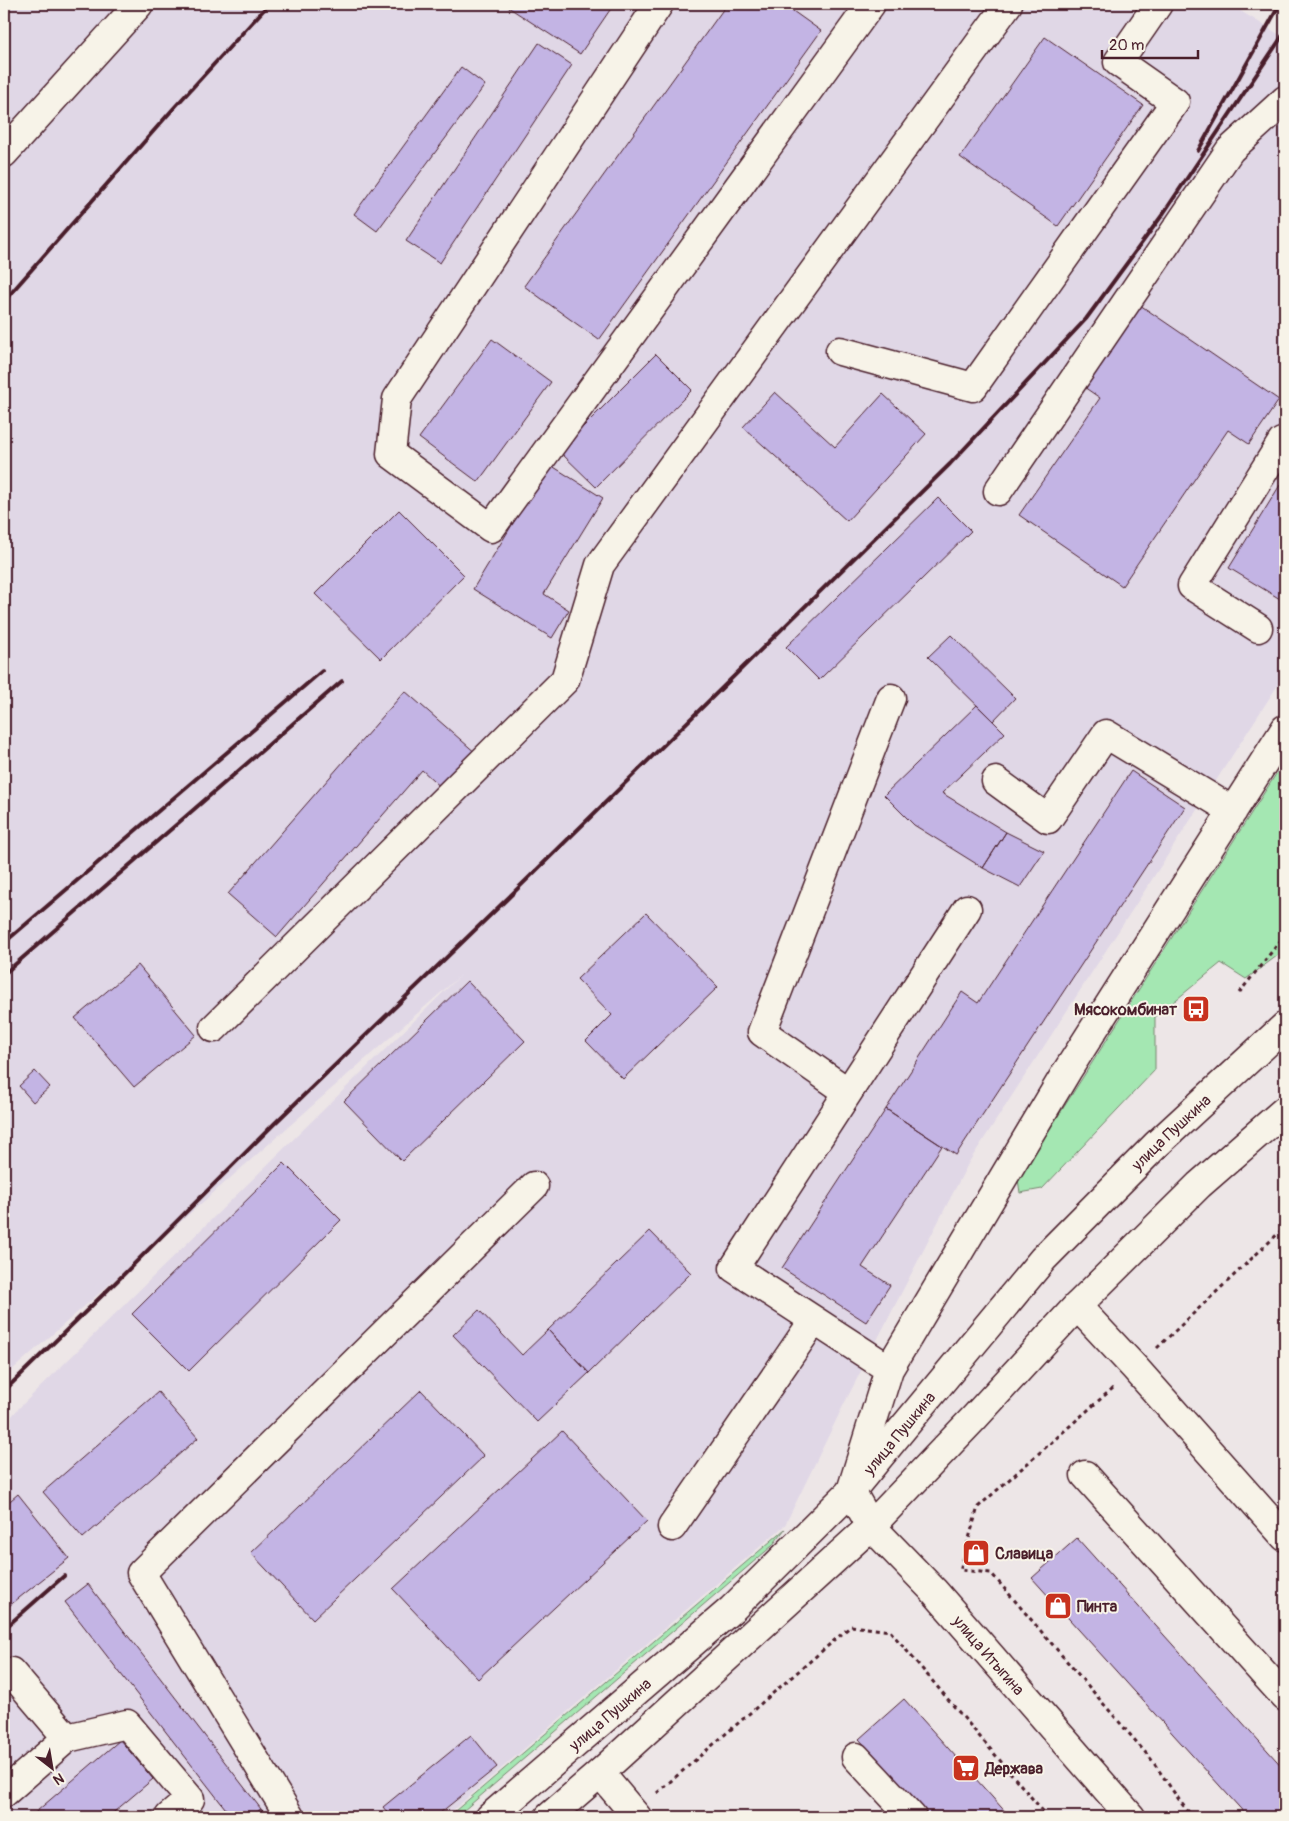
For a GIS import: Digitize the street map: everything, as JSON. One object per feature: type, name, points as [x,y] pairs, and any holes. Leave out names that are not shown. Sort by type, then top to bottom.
[{"type":"main road","points":[[4,154],[139,4]]},
{"type":"main road","points":[[659,4],[397,399],[391,454],[491,528],[871,4]]},
{"type":"main road","points":[[214,1028],[566,680],[600,565],[1008,4]]},
{"type":"main road","points":[[840,351],[973,387],[1175,102],[1118,62],[1158,4]]},
{"type":"main road","points":[[998,491],[1230,150],[1285,100]]},
{"type":"main road","points":[[1258,628],[1192,586],[1282,442],[1285,444]]},
{"type":"main road","points":[[848,1092],[762,1032],[891,698]]},
{"type":"main road","points":[[851,1491],[889,1369],[1067,1071],[1285,729]]},
{"type":"main road","points":[[996,781],[1048,819],[1106,734],[1233,811]]},
{"type":"main road","points":[[889,1369],[734,1268],[967,909]]},
{"type":"main road","name":"улица Пушкина","points":[[490,1817],[732,1609],[851,1491],[1043,1258],[1156,1145],[1285,1026]]},
{"type":"main road","points":[[549,1817],[600,1773],[871,1526],[975,1418],[1077,1306],[1199,1185],[1285,1110]]},
{"type":"main road","points":[[290,1817],[141,1573],[534,1186]]},
{"type":"main road","points":[[1077,1306],[1135,1368],[1285,1537]]},
{"type":"main road","points":[[672,1527],[814,1320]]},
{"type":"main road","points":[[1086,1475],[1285,1698]]},
{"type":"main road","name":"улица Итыгина","points":[[851,1491],[871,1526],[934,1592],[1131,1817]]},
{"type":"main road","points":[[4,1678],[11,1672],[66,1738]]},
{"type":"main road","points":[[4,1793],[66,1738],[127,1724],[190,1799],[169,1817]]},
{"type":"main road","points":[[856,1757],[912,1817]]},
{"type":"main road","points":[[600,1773],[635,1815]]},
{"type":"path","points":[[1239,993],[1285,935]]},
{"type":"path","points":[[1193,1817],[1151,1759],[991,1573],[960,1570],[978,1507],[1135,1368],[1285,1228]]},
{"type":"path","points":[[635,1815],[851,1626],[890,1631],[1048,1817]]},
{"type":"shaded area","points":[[4,4],[1229,4],[1285,38],[1285,674],[969,1162],[844,1404],[785,1525],[445,1817],[4,1817],[4,1425],[19,1408],[461,975],[4,1377]]},
{"type":"green space","points":[[1285,760],[1285,950],[1246,979],[1221,963],[1155,1017],[1155,1070],[1042,1189],[1020,1193],[1018,1179]]},
{"type":"green space","points":[[785,1529],[772,1546],[456,1817],[448,1817]]},
{"type":"building","points":[[510,4],[614,4],[580,54],[508,7]]},
{"type":"building","points":[[727,4],[783,4],[821,31],[599,340],[524,286]]},
{"type":"building","points":[[1045,37],[1143,105],[1058,226],[960,157]]},
{"type":"building","points":[[539,43],[572,65],[440,263],[406,241]]},
{"type":"building","points":[[461,67],[485,85],[377,231],[354,214]]},
{"type":"building","points":[[1140,305],[1279,400],[1249,444],[1228,430],[1122,586],[1019,515],[1100,398],[1084,387]]},
{"type":"building","points":[[492,339],[551,382],[478,482],[419,438]]},
{"type":"building","points":[[656,354],[692,390],[596,487],[559,451]]},
{"type":"building","points":[[775,392],[835,447],[883,394],[926,434],[847,521],[743,427]]},
{"type":"building","points":[[549,464],[603,498],[544,594],[569,610],[552,638],[473,589]]},
{"type":"building","points":[[1280,485],[1285,488],[1285,602],[1229,568]]},
{"type":"building","points":[[938,498],[971,531],[819,680],[786,647]]},
{"type":"building","points":[[399,510],[464,575],[381,659],[315,594]]},
{"type":"building","points":[[951,635],[1015,698],[993,721],[928,657]]},
{"type":"building","points":[[405,691],[477,754],[445,791],[422,770],[277,937],[228,894]]},
{"type":"building","points":[[977,705],[1005,733],[942,793],[1006,832],[983,868],[914,825],[884,795]]},
{"type":"building","points":[[1131,771],[1185,807],[956,1155],[886,1109],[962,992],[978,1003]]},
{"type":"building","points":[[1006,832],[1044,851],[1020,887],[983,868]]},
{"type":"building","points":[[646,913],[718,987],[623,1079],[586,1041],[612,1015],[577,979]]},
{"type":"building","points":[[138,965],[196,1035],[134,1087],[75,1018]]},
{"type":"building","points":[[467,981],[525,1041],[402,1161],[344,1101]]},
{"type":"building","points":[[35,1071],[50,1087],[33,1102],[19,1086]]},
{"type":"building","points":[[886,1109],[942,1146],[862,1267],[890,1285],[866,1322],[782,1268]]},
{"type":"building","points":[[284,1163],[341,1220],[189,1371],[132,1314]]},
{"type":"building","points":[[650,1231],[691,1273],[589,1373],[548,1330]]},
{"type":"building","points":[[479,1310],[522,1355],[548,1330],[589,1373],[537,1422],[453,1335]]},
{"type":"building","points":[[421,1390],[484,1456],[313,1619],[251,1553]]},
{"type":"building","points":[[158,1392],[198,1438],[83,1538],[43,1492]]},
{"type":"building","points":[[562,1431],[647,1521],[478,1679],[393,1589]]},
{"type":"building","points":[[18,1494],[69,1558],[4,1610],[4,1506]]},
{"type":"building","points":[[1077,1538],[1285,1770],[1285,1817],[1248,1817],[1032,1578]]},
{"type":"building","name":"Славица","points":[[975,1543],[986,1556],[978,1563],[967,1550]]},
{"type":"building","points":[[88,1584],[261,1809],[250,1817],[232,1817],[65,1602]]},
{"type":"building","points":[[904,1699],[1010,1817],[929,1817],[859,1739]]},
{"type":"building","points":[[471,1735],[497,1767],[435,1817],[391,1817],[383,1807]]},
{"type":"building","points":[[120,1740],[153,1779],[108,1817],[30,1817]]},
{"type":"building","points":[[261,1809],[268,1817],[250,1817]]},
{"type":"railway","points":[[4,301],[173,109],[269,4]]},
{"type":"railway","points":[[1198,151],[1280,4]]},
{"type":"railway","points":[[4,1391],[275,1123],[506,900],[950,464],[1086,319],[1163,214],[1285,32]]},
{"type":"railway","points":[[4,943],[322,671]]},
{"type":"railway","points":[[4,974],[342,681]]},
{"type":"railway","points":[[4,1629],[64,1576]]},
{"type":"place","name":"Мясокомбинат","points":[[1196,1009]]},
{"type":"place","name":"Славица","points":[[976,1553]]},
{"type":"place","name":"Пинта","points":[[1058,1606]]},
{"type":"place","name":"Держава","points":[[966,1768]]}]
